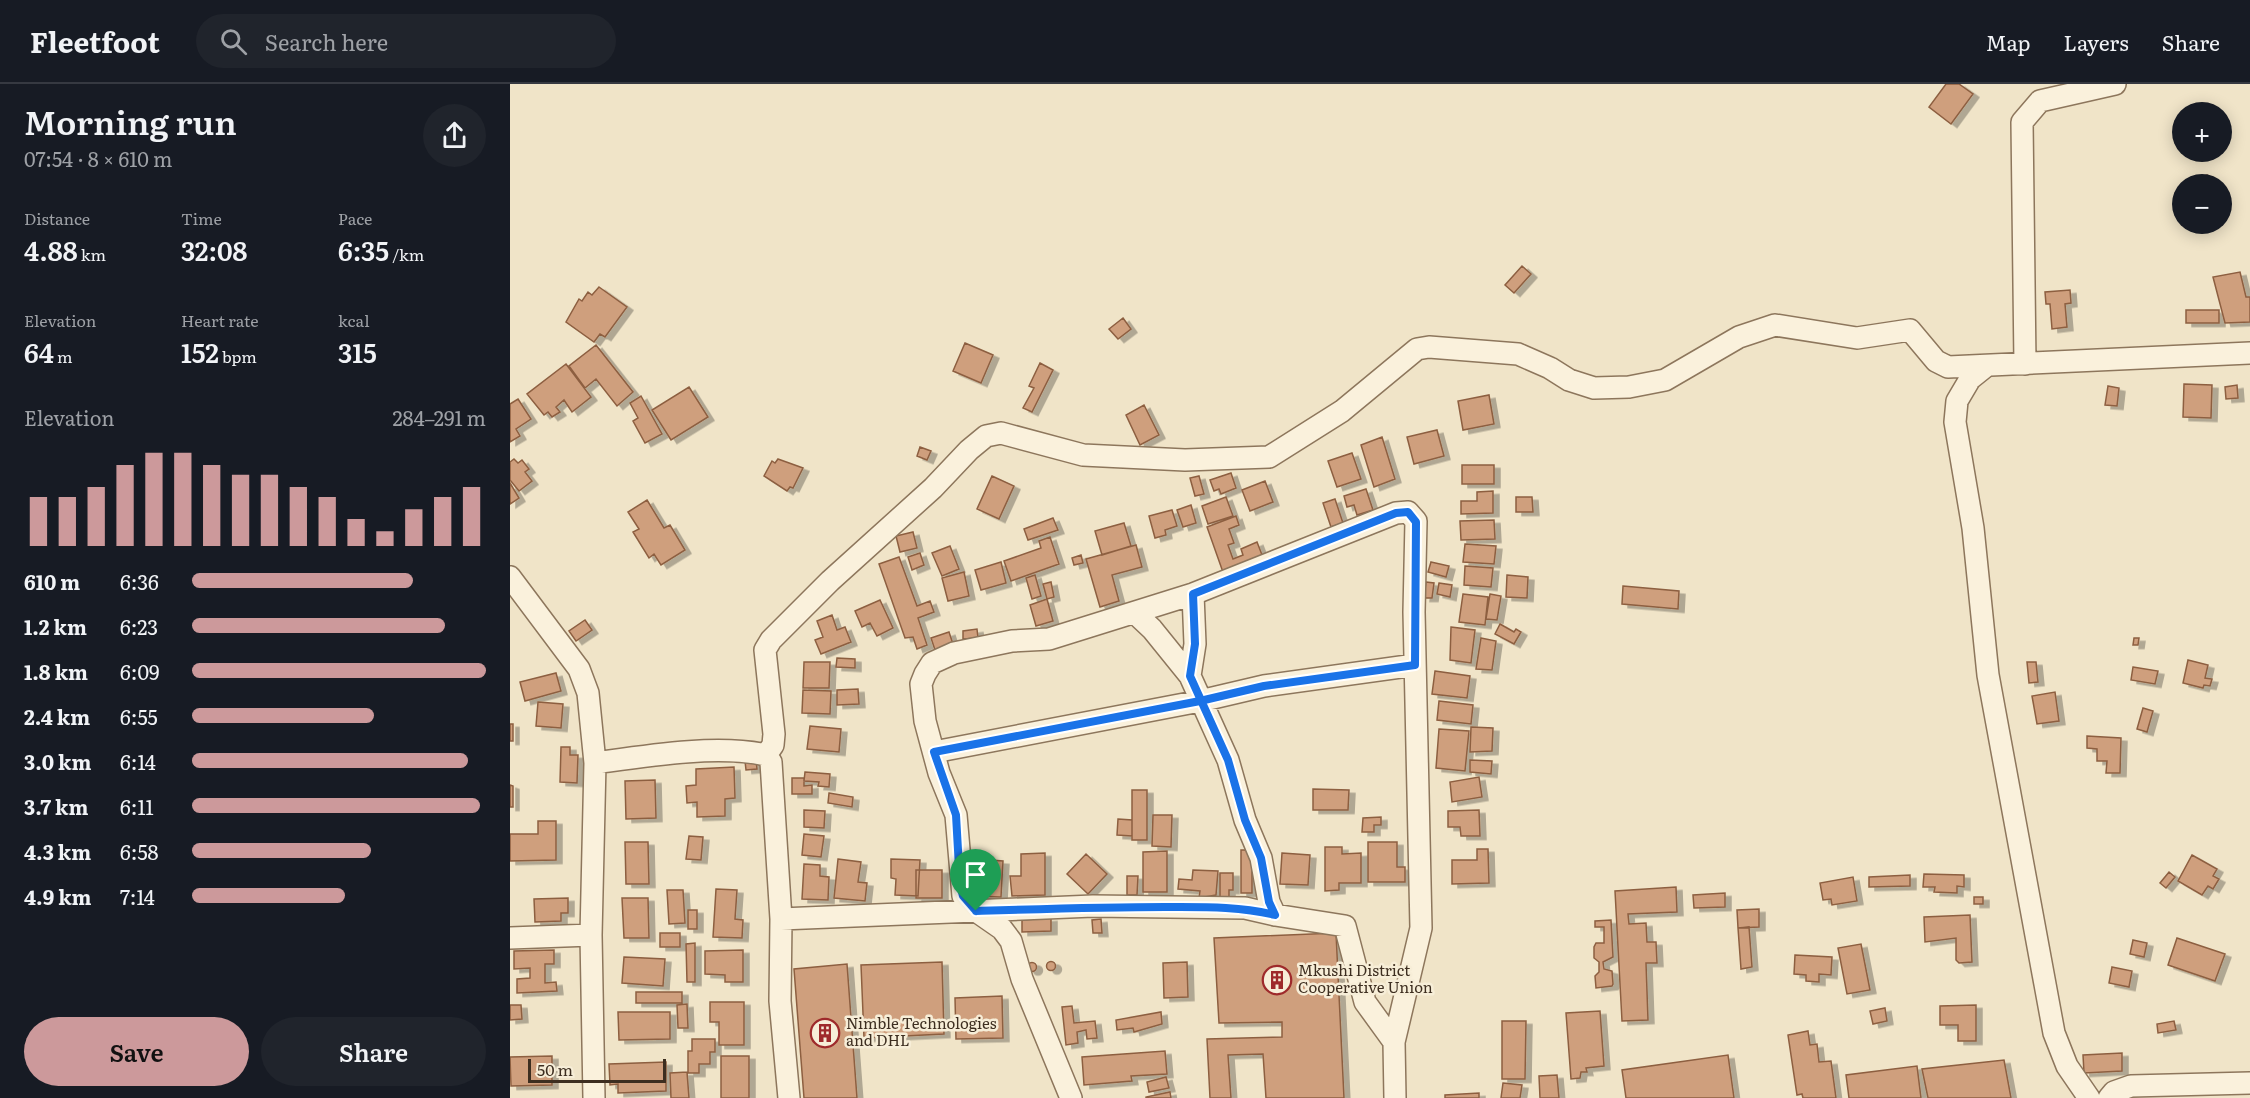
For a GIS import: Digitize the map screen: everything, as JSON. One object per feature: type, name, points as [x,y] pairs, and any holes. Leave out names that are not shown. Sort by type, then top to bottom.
[{"type":"street","points":[[2025,364],[2022,122],[2040,101],[2115,84]]},
{"type":"street","points":[[766,755],[773,744],[774,734],[765,650],[771,640],[830,581],[933,488],[969,450],[993,433],[1083,455],[1185,460],[1269,457],[1342,411],[1417,349],[1430,347],[1518,354],[1550,368],[1569,380],[1594,388],[1629,387],[1665,380],[1739,337],[1775,325],[1857,338],[1910,330],[1943,366],[1985,367],[2250,353]]},
{"type":"street","points":[[1985,367],[1970,379],[1957,401],[1955,422],[1973,528],[1988,675],[2054,1033],[2067,1066],[2089,1098]]},
{"type":"street","points":[[1071,1098],[1022,979],[1011,941],[997,924],[976,911],[963,896],[960,885],[956,815],[925,721],[921,684],[932,663],[954,653],[1012,641],[1049,639],[1135,613],[1193,594],[1396,513],[1408,512],[1416,522],[1415,665],[1422,928],[1394,1042],[1395,1098]]},
{"type":"street","points":[[510,577],[579,669],[588,693],[595,763],[591,936],[594,1098]]},
{"type":"street","points":[[1190,676],[1195,644],[1193,594]]},
{"type":"street","points":[[1135,613],[1152,629],[1190,676],[1228,760],[1245,820],[1261,858],[1269,902],[1275,915]]},
{"type":"street","points":[[934,752],[1200,701],[1264,686],[1415,665]]},
{"type":"street","points":[[595,763],[669,754],[749,751],[766,755],[771,762],[782,919],[780,1001],[789,1098]]},
{"type":"street","points":[[782,919],[1093,906],[1192,907],[1245,908],[1345,926],[1365,1002],[1394,1042]]},
{"type":"street","points":[[510,938],[591,936]]},
{"type":"street","points":[[2109,1098],[2114,1092],[2131,1086],[2250,1083]]},
{"type":"building","points":[[1946,84],[1959,84],[1973,94],[1951,124],[1929,107]]},
{"type":"building","points":[[1522,266],[1531,274],[1514,293],[1505,285]]},
{"type":"building","points":[[2240,272],[2246,297],[2250,297],[2250,322],[2225,323],[2213,277]]},
{"type":"building","points":[[599,287],[627,307],[605,337],[600,334],[594,342],[566,322],[579,299],[582,301],[588,292],[592,295]]},
{"type":"building","points":[[2070,290],[2071,303],[2065,304],[2067,327],[2052,329],[2050,304],[2046,304],[2045,292]]},
{"type":"building","points":[[2186,310],[2219,310],[2219,323],[2186,323]]},
{"type":"building","points":[[1123,318],[1131,329],[1118,339],[1109,329]]},
{"type":"building","points":[[965,343],[993,355],[981,383],[953,371]]},
{"type":"building","points":[[596,345],[633,392],[617,406],[596,379],[585,388],[569,366]]},
{"type":"building","points":[[1040,363],[1053,370],[1032,412],[1023,408],[1034,388],[1029,386]]},
{"type":"building","points":[[566,364],[591,397],[572,412],[564,400],[556,407],[560,412],[552,417],[548,412],[544,415],[527,394]]},
{"type":"building","points":[[2184,384],[2212,385],[2211,418],[2183,417]]},
{"type":"building","points":[[2237,385],[2238,398],[2226,399],[2225,387]]},
{"type":"building","points":[[2108,386],[2119,388],[2117,406],[2105,405]]},
{"type":"building","points":[[689,387],[708,417],[671,440],[652,410]]},
{"type":"building","points":[[1489,395],[1494,424],[1463,430],[1458,401]]},
{"type":"building","points":[[641,396],[662,434],[645,443],[633,421],[638,418],[630,403]]},
{"type":"building","points":[[518,399],[531,419],[516,429],[520,436],[510,442],[510,404]]},
{"type":"building","points":[[1144,405],[1159,435],[1140,445],[1126,415]]},
{"type":"building","points":[[1437,430],[1444,456],[1414,464],[1407,437]]},
{"type":"building","points":[[1382,437],[1395,479],[1374,487],[1361,445]]},
{"type":"building","points":[[920,447],[931,451],[927,460],[917,456]]},
{"type":"building","points":[[1352,453],[1361,479],[1337,487],[1328,461]]},
{"type":"building","points":[[514,459],[518,463],[522,460],[529,469],[525,472],[532,481],[519,491],[510,480],[510,462]]},
{"type":"building","points":[[778,459],[803,468],[793,488],[790,487],[787,491],[764,476],[772,461],[775,463]]},
{"type":"building","points":[[1462,465],[1494,465],[1494,484],[1462,484]]},
{"type":"building","points":[[1231,473],[1236,488],[1221,494],[1219,489],[1214,491],[1210,480]]},
{"type":"building","points":[[992,476],[1014,486],[999,519],[977,509]]},
{"type":"building","points":[[1199,476],[1204,494],[1195,496],[1190,478]]},
{"type":"building","points":[[1265,481],[1273,502],[1250,511],[1242,490]]},
{"type":"building","points":[[510,483],[519,498],[510,504]]},
{"type":"building","points":[[1366,489],[1373,510],[1357,515],[1354,505],[1347,507],[1344,496]]},
{"type":"building","points":[[1493,491],[1493,513],[1461,514],[1461,501],[1477,501],[1477,492]]},
{"type":"building","points":[[1226,497],[1233,516],[1208,524],[1202,506]]},
{"type":"building","points":[[1516,497],[1532,497],[1533,512],[1516,512]]},
{"type":"building","points":[[1335,499],[1343,523],[1331,527],[1323,503]]},
{"type":"building","points":[[647,500],[664,528],[670,525],[685,550],[661,565],[654,554],[649,558],[633,532],[639,529],[628,512]]},
{"type":"building","points":[[1191,505],[1196,523],[1183,527],[1177,510]]},
{"type":"building","points":[[1172,510],[1177,526],[1165,530],[1166,535],[1155,538],[1149,516]]},
{"type":"building","points":[[1236,516],[1239,525],[1229,529],[1234,543],[1228,545],[1233,559],[1243,555],[1241,549],[1257,542],[1264,560],[1224,575],[1207,527]]},
{"type":"building","points":[[1053,518],[1058,530],[1028,540],[1024,529]]},
{"type":"building","points":[[1494,520],[1495,539],[1461,540],[1460,521]]},
{"type":"building","points":[[1124,523],[1131,546],[1102,555],[1095,531]]},
{"type":"building","points":[[913,532],[917,548],[900,552],[896,536]]},
{"type":"building","points":[[1050,537],[1059,564],[1011,581],[1004,561],[1041,548],[1039,541]]},
{"type":"building","points":[[1465,544],[1496,546],[1494,564],[1463,562]]},
{"type":"building","points":[[1136,545],[1142,567],[1112,575],[1119,601],[1100,607],[1086,559]]},
{"type":"building","points":[[950,546],[959,569],[942,576],[932,553]]},
{"type":"building","points":[[920,553],[924,565],[912,570],[908,557]]},
{"type":"building","points":[[1081,555],[1083,563],[1074,565],[1072,558]]},
{"type":"building","points":[[899,557],[917,606],[930,601],[934,612],[918,618],[927,645],[917,649],[913,637],[905,638],[879,564]]},
{"type":"building","points":[[1001,562],[1006,583],[981,590],[975,570]]},
{"type":"building","points":[[1431,562],[1449,566],[1446,577],[1428,572]]},
{"type":"building","points":[[1465,566],[1493,568],[1491,587],[1464,585]]},
{"type":"building","points":[[964,572],[969,596],[948,601],[942,578]]},
{"type":"building","points":[[1035,575],[1041,596],[1032,599],[1026,578]]},
{"type":"building","points":[[1507,575],[1528,577],[1527,598],[1506,597]]},
{"type":"building","points":[[1051,582],[1054,597],[1047,599],[1043,584]]},
{"type":"building","points":[[1426,582],[1434,583],[1432,598],[1424,598]]},
{"type":"building","points":[[1439,583],[1452,585],[1450,597],[1437,594]]},
{"type":"building","points":[[1623,586],[1679,591],[1678,609],[1622,604]]},
{"type":"building","points":[[1463,594],[1488,597],[1485,625],[1459,622]]},
{"type":"building","points":[[1490,594],[1501,596],[1497,620],[1486,619]]},
{"type":"building","points":[[1047,599],[1053,621],[1036,626],[1030,605]]},
{"type":"building","points":[[880,600],[893,628],[877,636],[870,623],[862,627],[855,611]]},
{"type":"building","points":[[832,615],[837,630],[845,627],[851,642],[821,654],[815,640],[823,637],[817,621]]},
{"type":"building","points":[[585,620],[592,630],[576,641],[569,631]]},
{"type":"building","points":[[1500,624],[1514,632],[1516,629],[1521,632],[1514,644],[1495,634]]},
{"type":"building","points":[[1451,627],[1475,630],[1471,663],[1450,660]]},
{"type":"building","points":[[977,629],[978,638],[963,639],[963,631]]},
{"type":"building","points":[[949,632],[953,644],[935,650],[931,638]]},
{"type":"building","points":[[1481,638],[1496,641],[1492,670],[1476,669]]},
{"type":"building","points":[[2134,638],[2139,638],[2138,645],[2133,645]]},
{"type":"building","points":[[837,658],[855,659],[855,668],[836,667]]},
{"type":"building","points":[[2188,660],[2208,665],[2205,678],[2212,679],[2210,686],[2204,685],[2203,688],[2183,683]]},
{"type":"building","points":[[804,662],[830,662],[829,688],[803,688]]},
{"type":"building","points":[[2027,662],[2036,662],[2038,682],[2029,683]]},
{"type":"building","points":[[2133,667],[2158,671],[2155,684],[2131,680]]},
{"type":"building","points":[[1435,671],[1470,676],[1467,698],[1432,694]]},
{"type":"building","points":[[556,673],[561,691],[525,701],[520,682]]},
{"type":"building","points":[[858,689],[859,704],[837,705],[837,690]]},
{"type":"building","points":[[803,690],[831,691],[830,714],[802,713]]},
{"type":"building","points":[[2055,692],[2059,721],[2037,724],[2032,696]]},
{"type":"building","points":[[1439,701],[1473,705],[1471,724],[1437,720]]},
{"type":"building","points":[[538,702],[563,704],[561,728],[536,726]]},
{"type":"building","points":[[2143,708],[2153,711],[2147,732],[2137,729]]},
{"type":"building","points":[[510,724],[513,724],[513,741],[510,741]]},
{"type":"building","points":[[810,726],[841,729],[839,752],[807,749]]},
{"type":"building","points":[[1471,727],[1493,728],[1492,751],[1470,752]]},
{"type":"building","points":[[1439,729],[1469,731],[1465,771],[1436,768]]},
{"type":"building","points":[[2087,736],[2121,738],[2120,773],[2106,773],[2107,761],[2097,761],[2097,749],[2087,748]]},
{"type":"building","points":[[561,747],[570,747],[570,755],[578,755],[577,783],[560,782]]},
{"type":"building","points":[[756,760],[757,769],[746,770],[745,761]]},
{"type":"building","points":[[1470,760],[1492,761],[1491,774],[1470,772]]},
{"type":"building","points":[[734,767],[735,798],[725,799],[725,816],[697,817],[697,802],[687,803],[686,786],[696,785],[696,769]]},
{"type":"building","points":[[805,772],[830,774],[829,787],[818,786],[819,782],[804,781]]},
{"type":"building","points":[[1479,777],[1482,797],[1452,802],[1450,782]]},
{"type":"building","points":[[792,778],[804,778],[804,786],[812,785],[812,794],[792,794]]},
{"type":"building","points":[[655,780],[656,818],[626,819],[625,781]]},
{"type":"building","points":[[510,785],[513,786],[513,807],[510,807]]},
{"type":"building","points":[[1313,789],[1349,790],[1348,810],[1313,810]]},
{"type":"building","points":[[1132,790],[1147,790],[1147,840],[1132,840]]},
{"type":"building","points":[[829,793],[853,797],[852,807],[828,803]]},
{"type":"building","points":[[804,810],[825,811],[824,828],[804,827]]},
{"type":"building","points":[[1479,810],[1480,836],[1461,836],[1460,827],[1448,827],[1448,811]]},
{"type":"building","points":[[1153,815],[1172,815],[1171,847],[1152,846]]},
{"type":"building","points":[[1381,817],[1381,825],[1374,825],[1374,832],[1362,832],[1363,818]]},
{"type":"building","points":[[1118,819],[1132,820],[1132,836],[1117,835]]},
{"type":"building","points":[[538,821],[556,821],[556,860],[510,861],[510,834],[538,834]]},
{"type":"building","points":[[804,834],[824,836],[821,857],[802,855]]},
{"type":"building","points":[[689,836],[703,837],[701,860],[686,859]]},
{"type":"building","points":[[625,842],[648,842],[649,884],[626,884]]},
{"type":"building","points":[[1368,842],[1397,842],[1397,867],[1405,867],[1405,882],[1368,882]]},
{"type":"building","points":[[1325,847],[1342,847],[1342,854],[1361,853],[1361,883],[1339,883],[1339,890],[1325,891]]},
{"type":"building","points":[[1477,849],[1488,849],[1489,883],[1452,884],[1452,860],[1477,860]]},
{"type":"building","points":[[1241,850],[1252,850],[1252,893],[1241,893]]},
{"type":"building","points":[[1167,851],[1167,892],[1143,892],[1143,852]]},
{"type":"building","points":[[1045,853],[1045,895],[1012,896],[1010,876],[1021,876],[1021,854]]},
{"type":"building","points":[[1282,853],[1310,855],[1308,885],[1280,884]]},
{"type":"building","points":[[1086,854],[1107,874],[1088,894],[1067,874]]},
{"type":"building","points":[[2192,855],[2217,869],[2213,876],[2219,879],[2213,889],[2208,886],[2202,895],[2178,881]]},
{"type":"building","points":[[838,859],[861,862],[858,882],[867,883],[865,901],[834,898]]},
{"type":"building","points":[[891,859],[920,860],[918,896],[895,895],[896,879],[891,878]]},
{"type":"building","points":[[990,860],[1003,861],[1001,897],[974,896],[974,875],[990,874]]},
{"type":"building","points":[[804,864],[820,865],[820,876],[829,877],[828,900],[802,899]]},
{"type":"building","points":[[916,870],[942,870],[942,898],[916,898]]},
{"type":"building","points":[[1193,870],[1218,871],[1216,895],[1199,898],[1200,891],[1178,889],[1179,879],[1192,880]]},
{"type":"building","points":[[2169,872],[2175,877],[2166,888],[2160,883]]},
{"type":"building","points":[[1220,873],[1233,873],[1233,890],[1229,890],[1229,899],[1220,899]]},
{"type":"building","points":[[1924,874],[1964,875],[1964,887],[1957,886],[1957,893],[1934,892],[1935,887],[1923,887]]},
{"type":"building","points":[[1910,875],[1910,886],[1869,887],[1869,877]]},
{"type":"building","points":[[1127,876],[1138,876],[1137,895],[1127,895]]},
{"type":"building","points":[[1853,877],[1857,901],[1832,905],[1831,899],[1823,900],[1820,883]]},
{"type":"building","points":[[1676,887],[1677,912],[1628,914],[1629,924],[1646,923],[1647,942],[1656,942],[1657,963],[1646,963],[1648,1020],[1622,1021],[1615,891]]},
{"type":"building","points":[[716,889],[737,890],[735,919],[743,920],[742,938],[713,937]]},
{"type":"building","points":[[667,890],[683,890],[685,923],[669,924]]},
{"type":"building","points":[[1725,893],[1725,907],[1694,908],[1693,895]]},
{"type":"building","points":[[1974,897],[1983,897],[1983,904],[1974,904]]},
{"type":"building","points":[[568,898],[568,913],[561,913],[561,921],[535,922],[534,899]]},
{"type":"building","points":[[622,898],[648,898],[649,938],[624,938]]},
{"type":"building","points":[[1759,909],[1759,927],[1738,928],[1737,910]]},
{"type":"building","points":[[688,910],[697,910],[697,929],[688,929]]},
{"type":"building","points":[[1970,915],[1972,962],[1959,963],[1956,960],[1956,938],[1925,942],[1924,917]]},
{"type":"building","points":[[1051,918],[1051,931],[1022,932],[1022,920]]},
{"type":"building","points":[[1101,919],[1102,933],[1093,933],[1092,920]]},
{"type":"building","points":[[1611,920],[1613,957],[1603,962],[1604,969],[1612,971],[1613,984],[1596,988],[1595,976],[1599,972],[1599,962],[1594,958],[1594,947],[1596,943],[1604,943],[1604,927],[1595,927],[1595,921]]},
{"type":"building","points":[[1749,927],[1752,967],[1741,969],[1738,928]]},
{"type":"building","points":[[660,933],[680,933],[680,947],[660,947]]},
{"type":"building","name":"Mkushi District Cooperative Union","points":[[1336,933],[1344,1098],[1266,1098],[1263,1054],[1228,1055],[1231,1098],[1210,1098],[1207,1039],[1282,1037],[1282,1022],[1219,1023],[1214,938]]},
{"type":"building","points":[[2177,938],[2225,954],[2215,981],[2168,965]]},
{"type":"building","points":[[2133,940],[2147,943],[2144,957],[2130,954]]},
{"type":"building","points":[[695,943],[695,982],[687,982],[686,944]]},
{"type":"building","points":[[1861,944],[1870,990],[1847,994],[1838,948]]},
{"type":"building","points":[[554,950],[554,964],[545,964],[545,983],[556,982],[557,991],[517,993],[517,979],[530,978],[530,968],[514,969],[514,951]]},
{"type":"building","points":[[743,950],[743,982],[725,982],[725,975],[705,974],[705,951]]},
{"type":"building","points":[[1795,955],[1832,957],[1831,975],[1819,974],[1819,982],[1806,981],[1806,975],[1794,974]]},
{"type":"building","points":[[624,957],[665,959],[663,986],[622,983]]},
{"type":"building","points":[[1051,961],[1056,966],[1051,971],[1046,966]]},
{"type":"building","points":[[942,962],[944,1034],[864,1038],[861,965]]},
{"type":"building","points":[[1187,962],[1188,997],[1164,998],[1163,963]]},
{"type":"building","points":[[1032,963],[1036,967],[1032,971],[1028,967]]},
{"type":"building","name":"Nimble Technologies and DHL","points":[[847,964],[857,1098],[804,1098],[794,969]]},
{"type":"building","points":[[2112,967],[2132,971],[2129,987],[2109,983]]},
{"type":"building","points":[[636,992],[682,992],[682,1003],[636,1003]]},
{"type":"building","points":[[1002,996],[1003,1038],[956,1039],[955,998]]},
{"type":"building","points":[[710,1002],[744,1002],[744,1045],[719,1045],[719,1022],[710,1022]]},
{"type":"building","points":[[687,1004],[688,1028],[678,1028],[677,1005]]},
{"type":"building","points":[[510,1005],[521,1005],[522,1019],[510,1020]]},
{"type":"building","points":[[1976,1005],[1976,1041],[1958,1041],[1958,1025],[1940,1025],[1940,1006]]},
{"type":"building","points":[[1072,1006],[1074,1023],[1095,1021],[1097,1038],[1087,1039],[1086,1030],[1077,1032],[1078,1043],[1066,1045],[1062,1007]]},
{"type":"building","points":[[1885,1008],[1887,1021],[1873,1024],[1870,1011]]},
{"type":"building","points":[[1600,1011],[1604,1066],[1586,1068],[1587,1072],[1581,1072],[1580,1078],[1571,1079],[1566,1013]]},
{"type":"building","points":[[618,1012],[670,1012],[670,1039],[619,1040]]},
{"type":"building","points":[[1161,1012],[1162,1024],[1134,1032],[1133,1028],[1117,1030],[1116,1020]]},
{"type":"building","points":[[1502,1021],[1526,1021],[1525,1079],[1502,1079]]},
{"type":"building","points":[[2174,1021],[2176,1030],[2158,1033],[2157,1024]]},
{"type":"building","points":[[1808,1031],[1810,1045],[1817,1044],[1819,1062],[1831,1061],[1836,1098],[1803,1098],[1802,1094],[1797,1095],[1788,1035]]},
{"type":"building","points":[[692,1039],[715,1039],[715,1052],[710,1052],[710,1064],[699,1064],[699,1073],[688,1073],[688,1051],[692,1051]]},
{"type":"building","points":[[1165,1051],[1167,1074],[1131,1076],[1132,1081],[1084,1085],[1082,1057]]},
{"type":"building","points":[[2122,1053],[2122,1071],[2084,1073],[2083,1055]]},
{"type":"building","points":[[1728,1055],[1734,1098],[1626,1098],[1622,1070]]},
{"type":"building","points":[[552,1056],[552,1085],[511,1086],[510,1057]]},
{"type":"building","points":[[721,1056],[749,1056],[749,1098],[721,1098]]},
{"type":"building","points":[[2004,1060],[2011,1098],[1928,1098],[1922,1069]]},
{"type":"building","points":[[666,1062],[666,1091],[618,1093],[618,1084],[610,1085],[609,1064]]},
{"type":"building","points":[[1917,1066],[1921,1098],[1849,1098],[1846,1075]]},
{"type":"building","points":[[687,1072],[689,1098],[671,1098],[670,1073]]},
{"type":"building","points":[[1557,1075],[1559,1098],[1540,1098],[1539,1076]]},
{"type":"building","points":[[1166,1077],[1169,1088],[1149,1092],[1147,1082]]},
{"type":"building","points":[[1503,1083],[1522,1085],[1520,1098],[1501,1098]]},
{"type":"building","points":[[1170,1092],[1171,1098],[1146,1098],[1146,1097]]},
{"type":"building","points":[[1479,1093],[1479,1098],[1445,1098],[1445,1095]]},
{"type":"place","name":"Mkushi District Cooperative Union","points":[[1277,980]]},
{"type":"place","name":"Nimble Technologies and DHL","points":[[825,1033]]},
{"type":"route","points":[[976,911],[963,896],[960,885],[956,815],[939,773],[934,752],[1200,701],[1264,686],[1415,665],[1416,522],[1408,512],[1396,513],[1193,594],[1195,644],[1190,676],[1196,693],[1200,701],[1209,717],[1228,760],[1245,820],[1261,858],[1269,902],[1275,915],[1245,908],[1203,907],[1093,906],[976,911]]}]
